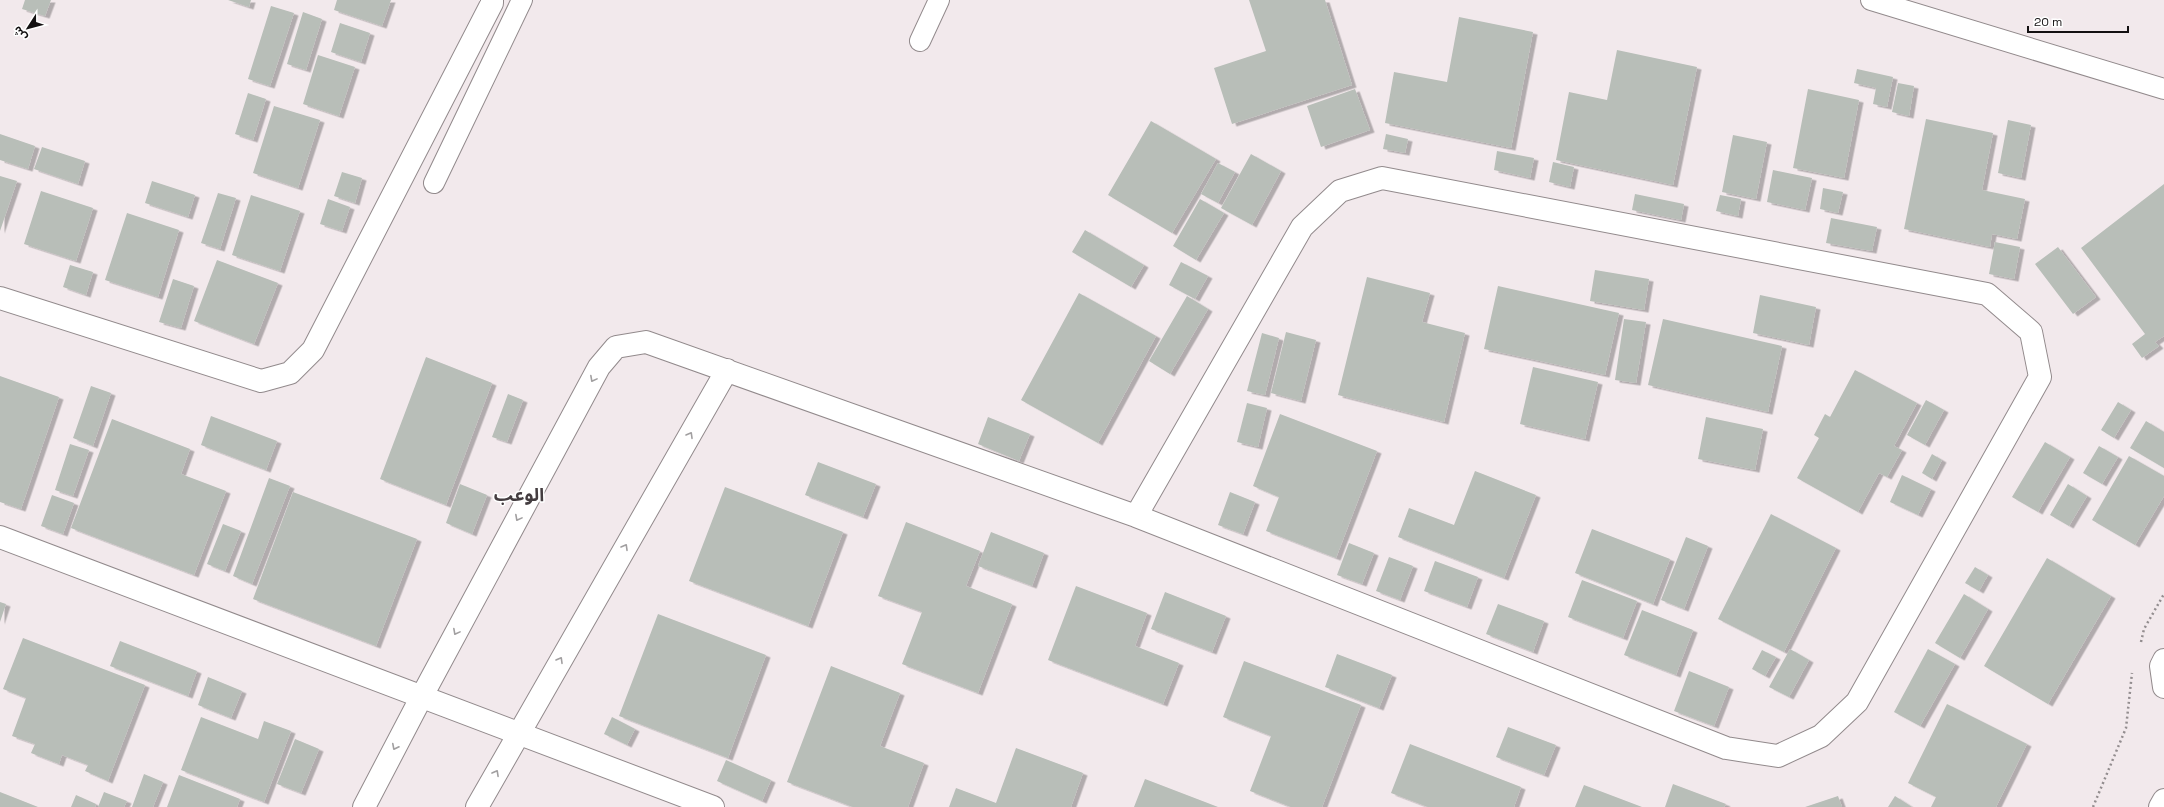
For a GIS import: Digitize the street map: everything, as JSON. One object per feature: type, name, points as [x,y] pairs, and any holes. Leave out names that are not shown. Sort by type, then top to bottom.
[{"type":"street","points":[[0,298],[261,381],[290,373],[314,350],[489,10],[492,0]]},
{"type":"street","points":[[364,807],[599,367],[616,347],[646,342],[727,370],[1136,516],[1726,748],[1778,756],[1821,736],[1857,702],[2040,377],[2031,332],[1987,294],[1382,178],[1340,191],[1302,227],[1136,516]]},
{"type":"street","points":[[476,807],[727,370]]},
{"type":"street","points":[[0,537],[713,807]]},
{"type":"street","points":[[2164,660],[2161,666],[2164,687]]},
{"type":"street","points":[[2160,807],[2164,800]]},
{"type":"lane","points":[[434,183],[522,0]]},
{"type":"lane","points":[[920,40],[939,0]]},
{"type":"lane","points":[[1871,0],[2164,89]]},
{"type":"path","points":[[2140,644],[2144,629],[2164,594]]},
{"type":"path","points":[[2093,807],[2126,728],[2130,681],[2134,666]]},
{"type":"building","points":[[25,0],[51,0],[45,16],[22,9]]},
{"type":"building","points":[[228,0],[251,0],[249,7]]},
{"type":"building","points":[[337,0],[391,0],[382,26],[334,10]]},
{"type":"building","points":[[1249,0],[1325,0],[1352,85],[1232,124],[1214,68],[1266,51]]},
{"type":"building","points":[[271,6],[294,13],[270,86],[248,79]]},
{"type":"building","points":[[303,12],[322,19],[306,70],[287,64]]},
{"type":"building","points":[[1459,17],[1533,32],[1511,148],[1385,123],[1394,72],[1447,82]]},
{"type":"building","points":[[340,23],[370,33],[361,62],[331,52]]},
{"type":"building","points":[[1617,50],[1697,67],[1673,185],[1556,160],[1569,92],[1607,100]]},
{"type":"building","points":[[318,55],[355,67],[339,116],[303,104]]},
{"type":"building","points":[[1857,69],[1893,77],[1887,107],[1873,104],[1876,88],[1854,83]]},
{"type":"building","points":[[1898,83],[1914,86],[1909,116],[1892,112]]},
{"type":"building","points":[[1355,89],[1370,130],[1321,147],[1307,106]]},
{"type":"building","points":[[1808,89],[1859,100],[1844,178],[1793,168]]},
{"type":"building","points":[[248,93],[266,99],[253,140],[235,134]]},
{"type":"building","points":[[274,106],[320,120],[298,188],[253,173]]},
{"type":"building","points":[[1926,119],[1993,133],[1982,190],[2025,199],[2017,239],[1992,234],[1990,247],[1904,229]]},
{"type":"building","points":[[2008,120],[2031,125],[2021,178],[1998,173]]},
{"type":"building","points":[[1151,121],[1216,159],[1172,233],[1108,195]]},
{"type":"building","points":[[0,134],[35,146],[28,169],[0,160]]},
{"type":"building","points":[[1386,134],[1408,139],[1405,153],[1383,149]]},
{"type":"building","points":[[1733,135],[1767,142],[1756,199],[1722,192]]},
{"type":"building","points":[[42,147],[85,161],[78,184],[34,169]]},
{"type":"building","points":[[1497,151],[1534,158],[1530,178],[1494,170]]},
{"type":"building","points":[[1251,154],[1281,171],[1252,225],[1221,208]]},
{"type":"building","points":[[1553,162],[1574,167],[1570,187],[1549,182]]},
{"type":"building","points":[[1218,163],[1235,172],[1218,203],[1201,194]]},
{"type":"building","points":[[1773,170],[1812,178],[1805,210],[1767,202]]},
{"type":"building","points":[[342,172],[362,178],[355,203],[334,196]]},
{"type":"building","points":[[0,176],[17,181],[0,231]]},
{"type":"building","points":[[152,181],[195,195],[188,217],[145,203]]},
{"type":"building","points":[[2164,184],[2164,336],[2155,342],[2159,346],[2142,358],[2132,344],[2145,334],[2081,248]]},
{"type":"building","points":[[1823,188],[1843,192],[1838,213],[1820,209]]},
{"type":"building","points":[[41,191],[93,208],[76,261],[24,244]]},
{"type":"building","points":[[218,193],[236,198],[220,249],[201,243]]},
{"type":"building","points":[[1635,194],[1684,204],[1681,220],[1632,210]]},
{"type":"building","points":[[251,195],[300,211],[280,271],[232,255]]},
{"type":"building","points":[[1720,195],[1741,199],[1738,216],[1716,211]]},
{"type":"building","points":[[328,199],[350,207],[342,231],[320,224]]},
{"type":"building","points":[[1200,199],[1224,213],[1196,260],[1173,246]]},
{"type":"building","points":[[127,213],[179,230],[158,297],[105,280]]},
{"type":"building","points":[[1831,218],[1877,227],[1872,251],[1826,243]]},
{"type":"building","points":[[1085,230],[1144,265],[1131,287],[1072,252]]},
{"type":"building","points":[[1995,242],[2020,247],[2014,279],[1989,274]]},
{"type":"building","points":[[2058,247],[2096,297],[2073,314],[2035,264]]},
{"type":"building","points":[[217,260],[278,283],[254,344],[194,321]]},
{"type":"building","points":[[1181,262],[1208,276],[1195,299],[1169,285]]},
{"type":"building","points":[[70,265],[93,272],[86,295],[63,287]]},
{"type":"building","points":[[1595,270],[1649,279],[1644,310],[1590,301]]},
{"type":"building","points":[[1367,277],[1430,293],[1422,322],[1465,333],[1444,422],[1338,395]]},
{"type":"building","points":[[173,279],[194,286],[181,328],[159,322]]},
{"type":"building","points":[[1498,286],[1619,313],[1605,375],[1484,349]]},
{"type":"building","points":[[1079,293],[1156,336],[1098,443],[1021,400]]},
{"type":"building","points":[[1760,295],[1816,307],[1809,345],[1753,333]]},
{"type":"building","points":[[1187,296],[1208,309],[1170,374],[1149,361]]},
{"type":"building","points":[[1624,319],[1646,322],[1636,383],[1615,380]]},
{"type":"building","points":[[1663,319],[1782,346],[1768,412],[1648,385]]},
{"type":"building","points":[[1286,332],[1316,340],[1301,401],[1271,393]]},
{"type":"building","points":[[1262,333],[1279,338],[1265,395],[1247,391]]},
{"type":"building","points":[[426,357],[492,383],[446,505],[380,479]]},
{"type":"building","points":[[1533,367],[1598,382],[1585,439],[1520,424]]},
{"type":"building","points":[[1855,370],[1917,403],[1894,446],[1902,450],[1887,477],[1879,473],[1858,512],[1797,478],[1819,438],[1814,435],[1825,414],[1830,417]]},
{"type":"building","points":[[0,376],[59,397],[21,509],[0,502]]},
{"type":"building","points":[[91,386],[111,393],[93,446],[73,438]]},
{"type":"building","points":[[508,394],[523,400],[507,442],[492,437]]},
{"type":"building","points":[[1926,400],[1944,410],[1925,445],[1907,435]]},
{"type":"building","points":[[2118,402],[2131,410],[2114,438],[2101,430]]},
{"type":"building","points":[[1247,403],[1267,408],[1258,447],[1237,442]]},
{"type":"building","points":[[1280,414],[1377,451],[1336,558],[1266,531],[1279,497],[1253,486]]},
{"type":"building","points":[[211,416],[277,441],[266,470],[201,445]]},
{"type":"building","points":[[988,417],[1030,434],[1019,461],[978,444]]},
{"type":"building","points":[[1706,417],[1763,429],[1755,470],[1698,459]]},
{"type":"building","points":[[112,419],[190,449],[181,474],[226,491],[194,575],[71,528]]},
{"type":"building","points":[[2146,421],[2164,432],[2164,468],[2130,448]]},
{"type":"building","points":[[2045,442],[2070,457],[2038,512],[2012,497]]},
{"type":"building","points":[[70,444],[89,450],[73,496],[55,490]]},
{"type":"building","points":[[2099,446],[2118,457],[2102,484],[2083,473]]},
{"type":"building","points":[[1932,454],[1942,460],[1932,479],[1922,473]]},
{"type":"building","points":[[2129,456],[2164,476],[2164,496],[2135,545],[2092,520]]},
{"type":"building","points":[[818,462],[876,484],[863,517],[805,495]]},
{"type":"building","points":[[1475,471],[1536,495],[1504,578],[1398,537],[1409,508],[1454,525]]},
{"type":"building","points":[[1902,475],[1931,489],[1918,515],[1890,502]]},
{"type":"building","points":[[269,478],[290,486],[252,584],[233,576]]},
{"type":"building","points":[[460,484],[487,495],[472,534],[446,523]]},
{"type":"building","points":[[2068,484],[2087,496],[2069,526],[2050,515]]},
{"type":"building","points":[[725,487],[843,532],[808,626],[689,581]]},
{"type":"building","points":[[293,492],[417,539],[376,646],[253,599]]},
{"type":"building","points":[[1230,492],[1255,502],[1243,534],[1218,525]]},
{"type":"building","points":[[52,495],[74,503],[63,534],[41,526]]},
{"type":"building","points":[[1771,514],[1836,548],[1784,652],[1718,619]]},
{"type":"building","points":[[906,522],[980,551],[966,586],[1012,604],[978,693],[902,664],[922,612],[878,596]]},
{"type":"building","points":[[223,524],[241,531],[225,571],[207,564]]},
{"type":"building","points":[[1592,529],[1670,559],[1653,604],[1575,573]]},
{"type":"building","points":[[991,532],[1044,553],[1032,586],[978,566]]},
{"type":"building","points":[[1686,537],[1708,546],[1684,609],[1661,600]]},
{"type":"building","points":[[1349,543],[1374,553],[1362,584],[1337,575]]},
{"type":"building","points":[[1389,557],[1413,566],[1400,600],[1376,591]]},
{"type":"building","points":[[2047,558],[2111,596],[2048,704],[1984,666]]},
{"type":"building","points":[[1435,561],[1478,577],[1467,607],[1424,591]]},
{"type":"building","points":[[1975,567],[1988,575],[1979,591],[1965,583]]},
{"type":"building","points":[[1582,580],[1637,601],[1623,638],[1568,617]]},
{"type":"building","points":[[1076,586],[1147,613],[1135,646],[1179,663],[1163,704],[1048,660]]},
{"type":"building","points":[[1165,592],[1226,616],[1212,652],[1151,629]]},
{"type":"building","points":[[1964,594],[1988,609],[1960,658],[1935,643]]},
{"type":"building","points":[[0,602],[6,604],[0,622]]},
{"type":"building","points":[[1498,604],[1544,621],[1533,652],[1486,634]]},
{"type":"building","points":[[1642,610],[1693,630],[1676,675],[1624,655]]},
{"type":"building","points":[[658,614],[766,655],[728,758],[619,716]]},
{"type":"building","points":[[23,638],[145,685],[108,781],[85,771],[88,765],[62,755],[59,764],[31,753],[35,744],[12,736],[26,698],[3,689]]},
{"type":"building","points":[[120,641],[197,671],[188,696],[110,666]]},
{"type":"building","points":[[1790,649],[1809,660],[1789,697],[1769,687]]},
{"type":"building","points":[[1928,649],[1955,664],[1920,726],[1894,712]]},
{"type":"building","points":[[1762,650],[1776,657],[1765,676],[1752,669]]},
{"type":"building","points":[[1337,654],[1392,675],[1379,708],[1325,687]]},
{"type":"building","points":[[1244,661],[1361,705],[1322,807],[1291,807],[1250,791],[1271,736],[1223,717]]},
{"type":"building","points":[[831,666],[900,693],[880,746],[924,763],[908,807],[853,807],[787,782]]},
{"type":"building","points":[[1689,671],[1729,687],[1714,726],[1674,711]]},
{"type":"building","points":[[208,677],[242,691],[231,718],[198,705]]},
{"type":"building","points":[[1947,704],[2027,744],[1996,807],[1931,807],[1936,797],[1908,783]]},
{"type":"building","points":[[201,717],[258,739],[264,721],[291,731],[264,802],[181,770]]},
{"type":"building","points":[[612,717],[635,729],[627,745],[604,734]]},
{"type":"building","points":[[1508,727],[1556,745],[1544,775],[1496,757]]},
{"type":"building","points":[[295,739],[319,749],[301,793],[277,784]]},
{"type":"building","points":[[1410,744],[1521,787],[1514,807],[1428,807],[1391,793]]},
{"type":"building","points":[[1016,748],[1083,773],[1071,807],[949,807],[956,788],[996,803]]},
{"type":"building","points":[[726,760],[771,780],[762,801],[717,781]]},
{"type":"building","points":[[144,774],[163,782],[153,807],[132,807]]},
{"type":"building","points":[[179,775],[240,799],[237,807],[167,807]]},
{"type":"building","points":[[1145,779],[1218,807],[1134,807]]},
{"type":"building","points":[[1673,784],[1726,804],[1724,807],[1665,807]]},
{"type":"building","points":[[1584,785],[1642,807],[1575,807]]},
{"type":"building","points":[[0,792],[38,807],[0,807]]},
{"type":"building","points":[[104,792],[127,801],[124,807],[98,807]]},
{"type":"building","points":[[76,795],[96,804],[95,807],[71,807]]},
{"type":"building","points":[[1838,796],[1842,807],[1805,807]]},
{"type":"building","points":[[1895,796],[1912,807],[1888,807]]},
{"type":"district","name":"الوعب","points":[[519,494]]}]
